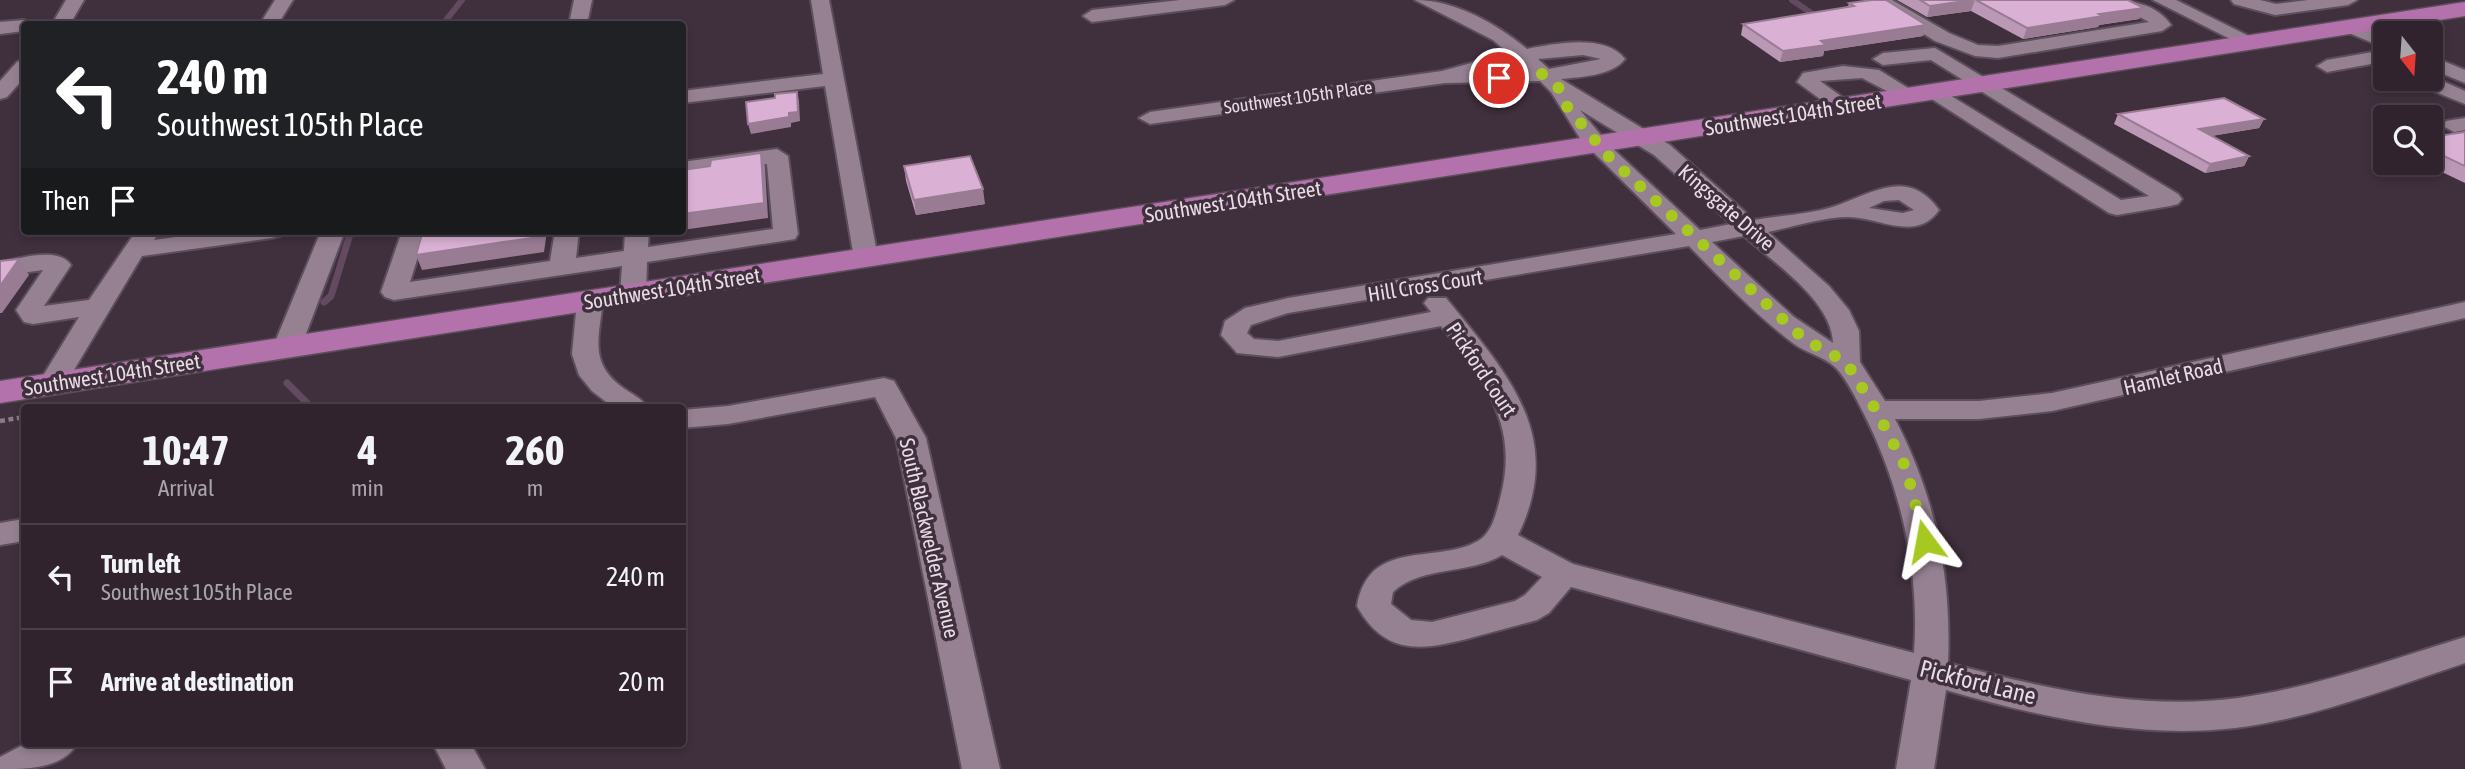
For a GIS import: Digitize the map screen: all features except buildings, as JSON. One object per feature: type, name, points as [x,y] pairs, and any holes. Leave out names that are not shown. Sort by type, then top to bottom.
[{"type":"main road","name":"Southwest 104th Street","points":[[2423,21],[2465,9]]},
{"type":"main road","name":"Southwest 104th Street","points":[[0,392],[2351,27],[2373,30]]},
{"type":"street","points":[[63,21],[75,0]]},
{"type":"street","points":[[271,21],[284,0]]},
{"type":"street","points":[[579,21],[583,0]]},
{"type":"street","points":[[820,0],[866,258]]},
{"type":"street","points":[[1092,16],[1225,0]]},
{"type":"street","name":"Kingsgate Drive","points":[[1424,0],[1486,27],[1552,81],[1662,150],[1821,291],[1837,311],[1849,335],[1846,362]]},
{"type":"street","points":[[1879,0],[1955,44],[1988,52],[2162,26],[2158,19],[2117,0]]},
{"type":"street","points":[[2162,0],[2253,43]]},
{"type":"street","points":[[2199,0],[2282,38]]},
{"type":"street","points":[[2240,0],[2275,10],[2348,0]]},
{"type":"street","points":[[0,28],[21,26]]},
{"type":"street","name":"Southwest 105th Place","points":[[1150,118],[1445,77],[1552,81],[1615,59],[1606,51],[1586,47],[1469,68],[1445,77]]},
{"type":"street","points":[[2443,47],[2465,56]]},
{"type":"street","points":[[1842,106],[1807,82],[1810,77],[1858,69],[1868,70],[1921,94],[2117,208],[2170,199],[1935,54],[1884,59]]},
{"type":"street","points":[[2327,66],[2373,58]]},
{"type":"street","points":[[2443,67],[2465,77]]},
{"type":"street","points":[[0,93],[21,69]]},
{"type":"street","points":[[686,97],[834,79]]},
{"type":"street","name":"Kingsgate Drive","points":[[1552,81],[1564,103],[1598,144],[1695,238],[1804,339],[1846,362],[1876,410],[1906,468],[1922,527],[1933,619],[1931,672],[1915,769]]},
{"type":"street","points":[[2443,89],[2465,98]]},
{"type":"street","points":[[413,235],[394,292],[786,234],[777,156],[686,168]]},
{"type":"street","name":"Hill Cross Court","points":[[1448,317],[1278,349],[1247,347],[1234,335],[1238,321],[1247,316],[1424,287],[1848,210]]},
{"type":"street","points":[[52,384],[141,240],[214,235]]},
{"type":"street","points":[[287,348],[331,235]]},
{"type":"street","points":[[562,267],[566,235]]},
{"type":"street","points":[[633,294],[637,235]]},
{"type":"street","points":[[0,269],[50,262],[59,265],[29,310],[33,316],[99,306]]},
{"type":"street","name":"Pickford Court","points":[[1424,287],[1505,396],[1522,436],[1523,453],[1514,503],[1502,540]]},
{"type":"street","points":[[391,331],[404,290]]},
{"type":"street","points":[[590,301],[585,362],[588,372],[603,388],[628,404]]},
{"type":"street","name":"Hamlet Road","points":[[1876,410],[1979,410],[2052,402],[2465,310]]},
{"type":"street","name":"South Blackwelder Avenue","points":[[686,419],[718,416],[884,387],[911,438],[981,769]]},
{"type":"street","points":[[0,534],[21,530]]},
{"type":"street","points":[[1502,540],[1486,551],[1394,574],[1377,587],[1374,606],[1392,628],[1419,636],[1432,635],[1525,611],[1537,604],[1564,573]]},
{"type":"street","name":"Pickford Lane","points":[[1502,540],[1536,561],[1564,573],[1931,672],[2083,706],[2201,716],[2263,709],[2465,650]]},
{"type":"street","points":[[12,769],[52,747]]},
{"type":"street","points":[[454,747],[466,769]]},
{"type":"path","points":[[0,421],[21,418]]},
{"type":"waterway","points":[[445,21],[462,0]]},
{"type":"waterway","points":[[1792,0],[1820,19]]},
{"type":"waterway","points":[[324,302],[331,296],[350,235]]},
{"type":"waterway","points":[[287,383],[308,404]]},
{"type":"route","points":[[1499,78],[1543,74],[1560,89],[1564,103],[1610,158],[1804,339],[1846,362],[1876,410],[1906,468],[1925,541]]}]
